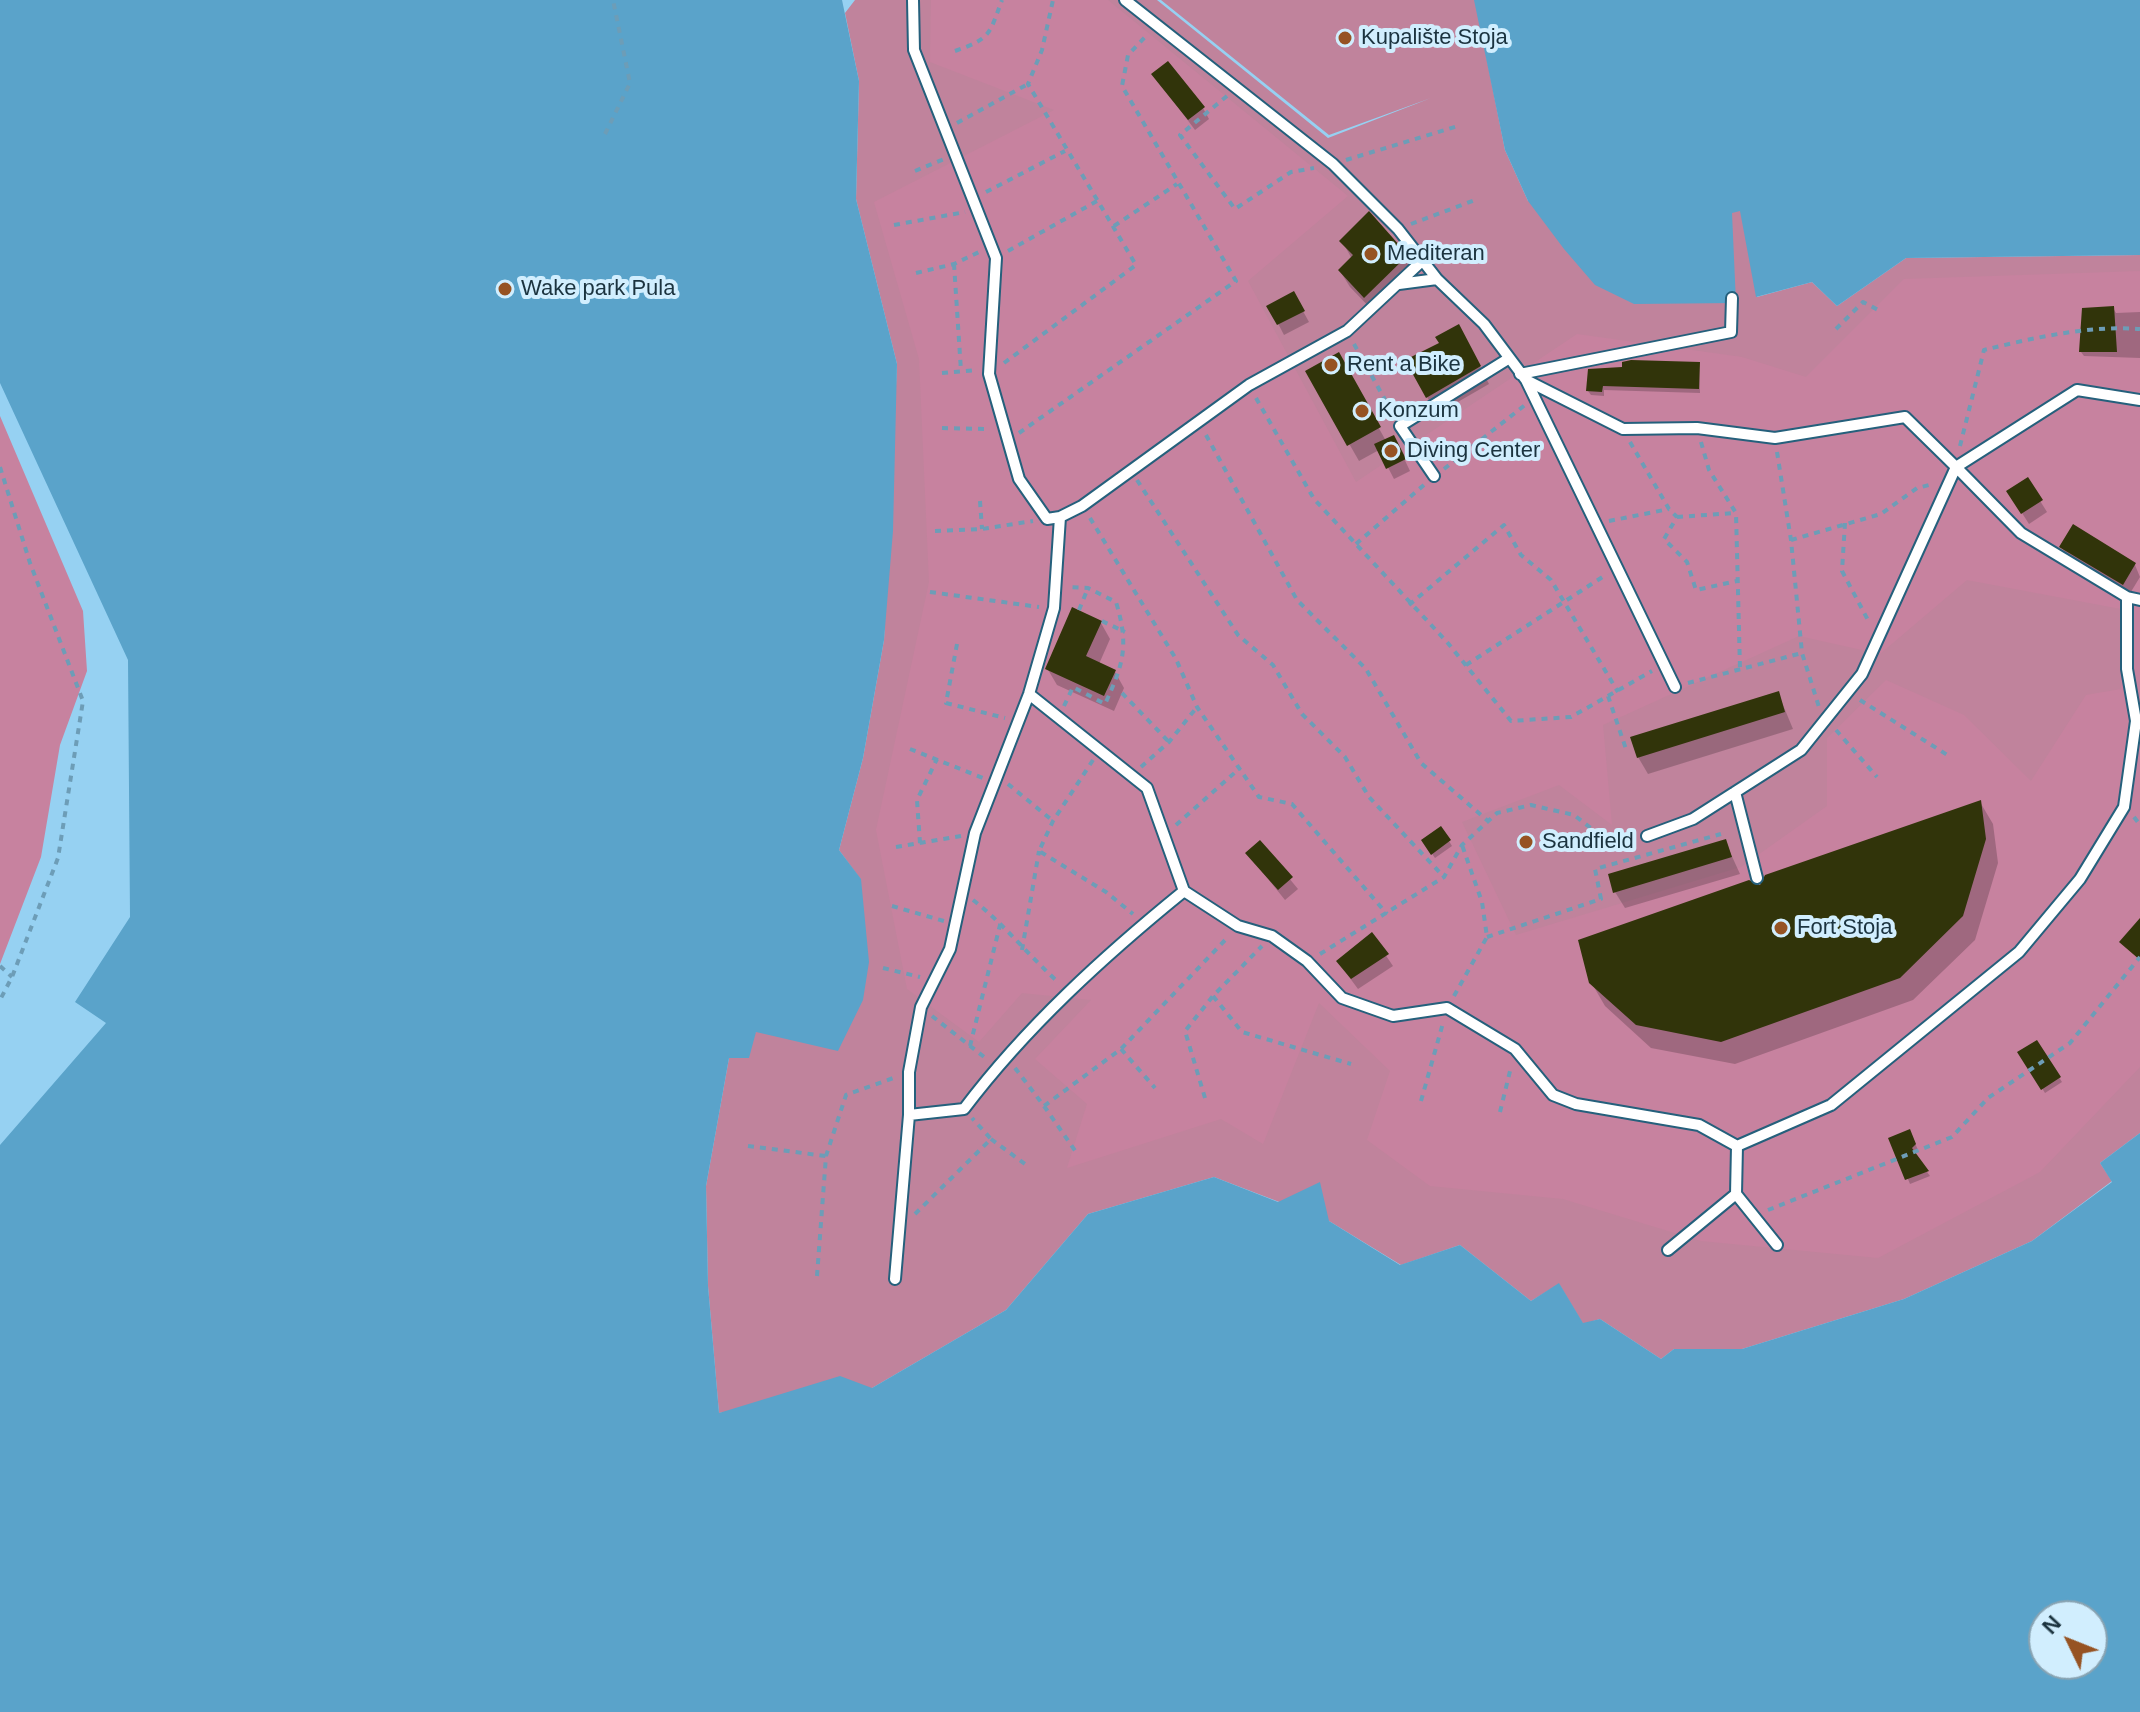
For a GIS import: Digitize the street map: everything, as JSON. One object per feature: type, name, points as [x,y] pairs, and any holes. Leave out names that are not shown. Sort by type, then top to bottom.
[{"type":"lane","points":[[913,0],[914,50],[996,258],[988,371],[1019,479],[1047,519],[1060,517],[1082,506],[1249,385],[1347,331],[1423,260]]},
{"type":"lane","points":[[1125,0],[1332,164],[1398,229],[1437,279],[1484,324],[1523,377],[1675,687]]},
{"type":"lane","points":[[1399,284],[1437,279]]},
{"type":"lane","points":[[1523,377],[1731,332],[1732,298]]},
{"type":"lane","points":[[1434,476],[1400,426],[1508,359]]},
{"type":"lane","points":[[1523,377],[1623,429],[1697,428],[1775,438],[1905,417],[2021,533],[2127,597],[2140,600]]},
{"type":"lane","points":[[1647,836],[1693,819],[1801,750],[1862,674],[1956,467],[2077,390],[2140,400]]},
{"type":"lane","points":[[895,1279],[909,1115],[909,1072],[921,1007],[950,949],[975,833],[1029,694],[1054,608],[1060,517]]},
{"type":"lane","points":[[1737,1146],[1831,1105],[2019,952],[2080,879],[2124,807],[2136,721],[2127,669],[2127,597]]},
{"type":"lane","points":[[1029,694],[1147,788],[1184,891],[1238,926],[1272,936],[1307,961],[1342,998],[1393,1016],[1447,1008],[1515,1049],[1553,1095],[1576,1104],[1699,1125],[1737,1146]]},
{"type":"lane","points":[[1735,792],[1757,878]]},
{"type":"lane","points":[[909,1115],[964,1109],[996,1066],[1069,992],[1184,891]]},
{"type":"lane","points":[[1737,1146],[1736,1194],[1777,1245]]},
{"type":"lane","points":[[1668,1250],[1736,1194]]},
{"type":"path","points":[[605,134],[630,83],[613,0]]},
{"type":"path","points":[[955,51],[977,43],[995,27],[1002,0]]},
{"type":"path","points":[[944,130],[1028,84],[1042,50],[1053,0]]},
{"type":"path","points":[[1007,441],[1236,281],[1122,86],[1128,55],[1158,25]]},
{"type":"path","points":[[942,373],[988,371],[1136,265],[1065,151],[1028,84]]},
{"type":"path","points":[[1237,89],[1180,135],[1235,209],[1291,172],[1332,164],[1458,126]]},
{"type":"path","points":[[894,225],[973,205],[1065,151]]},
{"type":"path","points":[[915,171],[954,155]]},
{"type":"path","points":[[1114,226],[1177,184]]},
{"type":"path","points":[[1398,229],[1475,200]]},
{"type":"path","points":[[996,258],[1097,201]]},
{"type":"path","points":[[916,273],[954,264],[991,245]]},
{"type":"path","points":[[954,264],[961,371]]},
{"type":"path","points":[[1836,329],[1863,302],[1882,312]]},
{"type":"path","points":[[1956,467],[1984,350],[2028,339],[2123,328],[2140,329]]},
{"type":"path","points":[[1347,331],[1400,426]]},
{"type":"path","points":[[1249,385],[1314,499],[1466,665],[1511,721],[1571,717],[1664,665]]},
{"type":"path","points":[[1199,422],[1297,600],[1366,669],[1421,763],[1488,821]]},
{"type":"path","points":[[942,428],[1003,429]]},
{"type":"path","points":[[1697,428],[1709,470],[1736,513],[1740,669]]},
{"type":"path","points":[[1623,429],[1669,509],[1677,517],[1736,513]]},
{"type":"path","points":[[1775,438],[1791,540],[1802,653],[1825,721],[1877,777]]},
{"type":"path","points":[[0,467],[30,563],[83,701],[58,858],[12,977],[0,1000]]},
{"type":"path","points":[[1131,472],[1238,635],[1273,665],[1302,714],[1345,757],[1369,797],[1444,877]]},
{"type":"path","points":[[1791,540],[1881,514],[1917,488],[1950,478]]},
{"type":"path","points":[[980,501],[982,529]]},
{"type":"path","points":[[1082,506],[1176,659],[1197,707],[1259,797],[1292,804],[1387,914]]},
{"type":"path","points":[[1595,524],[1669,509]]},
{"type":"path","points":[[1677,517],[1664,539],[1687,562],[1696,590],[1738,581]]},
{"type":"path","points":[[935,531],[982,529],[1047,519]]},
{"type":"path","points":[[1845,523],[1842,571],[1879,640]]},
{"type":"path","points":[[1409,605],[1504,525],[1521,555],[1551,580],[1618,692]]},
{"type":"path","points":[[1466,665],[1617,569]]},
{"type":"path","points":[[1056,587],[1088,588],[1116,602],[1125,632],[1122,667],[1105,704],[1074,685],[1058,718]]},
{"type":"path","points":[[1079,610],[1088,588]]},
{"type":"path","points":[[932,592],[1054,608]]},
{"type":"path","points":[[1102,621],[1125,632]]},
{"type":"path","points":[[957,644],[946,703],[1019,721]]},
{"type":"path","points":[[1675,687],[1802,653]]},
{"type":"path","points":[[1122,693],[1169,742]]},
{"type":"path","points":[[1847,693],[1949,756]]},
{"type":"path","points":[[1608,696],[1627,752]]},
{"type":"path","points":[[1131,776],[1169,742],[1197,707]]},
{"type":"path","points":[[910,749],[998,780],[1053,821]]},
{"type":"path","points":[[1022,950],[1039,851],[1053,821],[1099,751]]},
{"type":"path","points":[[920,843],[917,800],[937,759]]},
{"type":"path","points":[[1166,835],[1240,768]]},
{"type":"path","points":[[1307,961],[1444,877],[1462,845],[1497,813],[1531,805],[1574,815],[1614,846],[1647,836]]},
{"type":"path","points":[[896,847],[975,833]]},
{"type":"path","points":[[1487,937],[1601,899],[1595,869],[1721,834]]},
{"type":"path","points":[[1421,1101],[1447,1008],[1487,937],[1482,902],[1462,845]]},
{"type":"path","points":[[1039,851],[1106,892],[1144,923]]},
{"type":"path","points":[[962,891],[1001,921],[1022,950],[1069,992]]},
{"type":"path","points":[[892,906],[954,924]]},
{"type":"path","points":[[970,1046],[1001,921]]},
{"type":"path","points":[[1044,1106],[1121,1049],[1238,926]]},
{"type":"path","points":[[1205,1098],[1185,1031],[1213,996],[1272,936]]},
{"type":"path","points":[[1750,1211],[1777,1209],[1952,1137],[1988,1098],[2070,1043],[2140,957]]},
{"type":"path","points":[[883,968],[934,981]]},
{"type":"path","points":[[2,969],[12,977]]},
{"type":"path","points":[[1213,996],[1242,1032],[1351,1064]]},
{"type":"path","points":[[921,1007],[996,1066]]},
{"type":"path","points":[[1121,1049],[1155,1088]]},
{"type":"path","points":[[1500,1112],[1515,1049]]},
{"type":"path","points":[[1006,1057],[1076,1152]]},
{"type":"path","points":[[817,1276],[826,1156],[846,1095],[909,1072]]},
{"type":"path","points":[[964,1109],[991,1139],[1025,1164]]},
{"type":"path","points":[[899,1230],[991,1139]]},
{"type":"path","points":[[748,1146],[826,1156]]},
{"type":"shaded area","points":[[855,0],[1157,0],[1328,138],[1431,98],[1329,135],[1161,0],[1475,0],[1505,150],[1528,201],[1741,211],[1757,297],[1812,282],[1837,306],[1906,258],[2140,255],[2140,1133],[2100,1163],[2112,1181],[2032,1241],[1904,1299],[1742,1349],[1674,1349],[1661,1359],[1600,1319],[1583,1324],[1559,1284],[1531,1301],[1460,1245],[1401,1265],[1329,1221],[1214,1177],[1088,1214],[1006,1310],[872,1388],[719,1413],[708,1286],[706,1186],[729,1058],[756,1032],[861,880],[839,850],[863,758],[884,640],[897,364],[856,199],[859,81],[845,13]]},
{"type":"shaded area","points":[[931,0],[1108,0],[1348,196],[1248,281],[1356,482],[1577,334],[1742,357],[1806,377],[1904,279],[2140,271],[2140,1067],[2040,1172],[1878,1258],[1701,1241],[1563,1199],[1430,1186],[1367,1140],[1390,1071],[1319,1003],[1263,1144],[1221,1119],[1067,1168],[1087,1104],[1035,1059],[1091,1000],[1022,993],[979,1042],[907,989],[876,830],[929,582],[919,359],[874,202],[1054,110],[930,62]],"holes":[[[1967,580],[2121,609],[2121,689],[2086,695],[2031,781],[1964,715],[1886,680],[1827,738],[1827,806],[1741,867],[1516,935],[1462,822],[1559,785],[1612,825],[1603,725],[1799,636],[1880,654]]]},
{"type":"shaded area","points":[[0,416],[83,611],[87,671],[60,745],[41,857],[0,964]]},
{"type":"water","points":[[0,0],[842,0],[859,81],[856,199],[897,364],[893,531],[884,640],[863,758],[839,850],[861,879],[869,962],[863,1000],[838,1051],[756,1032],[749,1058],[729,1058],[706,1186],[708,1286],[719,1413],[840,1376],[872,1388],[1006,1310],[1088,1214],[1214,1177],[1278,1202],[1320,1182],[1329,1221],[1400,1265],[1460,1245],[1531,1301],[1559,1283],[1583,1323],[1600,1319],[1661,1359],[1674,1349],[1742,1349],[1904,1299],[2032,1241],[2112,1182],[2100,1163],[2140,1133],[2140,1712],[0,1712],[0,1145],[106,1023],[75,1002],[130,917],[128,660],[0,383]]},
{"type":"water","points":[[1474,0],[2140,0],[2140,255],[1906,258],[1837,306],[1812,282],[1756,297],[1740,211],[1732,213],[1736,303],[1634,304],[1595,285],[1528,201],[1505,150]]},
{"type":"building","points":[[1168,61],[1205,107],[1188,120],[1151,74]]},
{"type":"building","points":[[1369,211],[1408,255],[1364,298],[1338,270],[1353,255],[1339,241]]},
{"type":"building","points":[[1294,291],[1305,311],[1277,325],[1266,306]]},
{"type":"building","points":[[2114,306],[2117,352],[2079,352],[2082,308]]},
{"type":"building","points":[[1459,324],[1481,366],[1426,398],[1405,360],[1439,343],[1435,337]]},
{"type":"building","points":[[1339,352],[1381,427],[1347,446],[1305,371]]},
{"type":"building","points":[[1622,362],[1700,362],[1699,389],[1603,386],[1602,392],[1586,391],[1588,369],[1622,367]]},
{"type":"building","points":[[1394,435],[1406,459],[1386,469],[1374,444]]},
{"type":"building","points":[[2028,477],[2043,500],[2021,514],[2006,491]]},
{"type":"building","points":[[2073,524],[2136,563],[2123,585],[2059,547]]},
{"type":"building","points":[[1072,607],[1102,621],[1086,656],[1116,670],[1104,696],[1045,669]]},
{"type":"building","points":[[1779,691],[1785,712],[1637,758],[1630,737]]},
{"type":"building","name":"Fort Stoja","points":[[1981,800],[1986,839],[1963,916],[1900,978],[1721,1042],[1636,1025],[1589,983],[1578,940],[1749,880],[1760,885],[1765,875]]},
{"type":"building","points":[[1441,826],[1451,840],[1431,855],[1421,840]]},
{"type":"building","points":[[1726,839],[1732,857],[1613,893],[1608,874]]},
{"type":"building","points":[[1260,840],[1293,877],[1278,890],[1245,853]]},
{"type":"building","points":[[2140,918],[2140,960],[2119,942]]},
{"type":"building","points":[[1372,932],[1389,954],[1351,979],[1336,961]]},
{"type":"building","points":[[2037,1040],[2061,1077],[2041,1090],[2017,1052]]},
{"type":"building","points":[[1910,1129],[1916,1144],[1912,1148],[1929,1171],[1905,1180],[1888,1138]]},
{"type":"place","name":"Kupalište Stoja","points":[[1345,38]]},
{"type":"place","name":"Mediteran","points":[[1371,254]]},
{"type":"place","name":"Wake park Pula","points":[[505,289]]},
{"type":"place","name":"Rent a Bike","points":[[1331,365]]},
{"type":"place","name":"Konzum","points":[[1362,411]]},
{"type":"place","name":"Diving Center","points":[[1391,451]]},
{"type":"place","name":"Sandfield","points":[[1526,842]]},
{"type":"place","name":"Fort Stoja","points":[[1781,928]]}]
